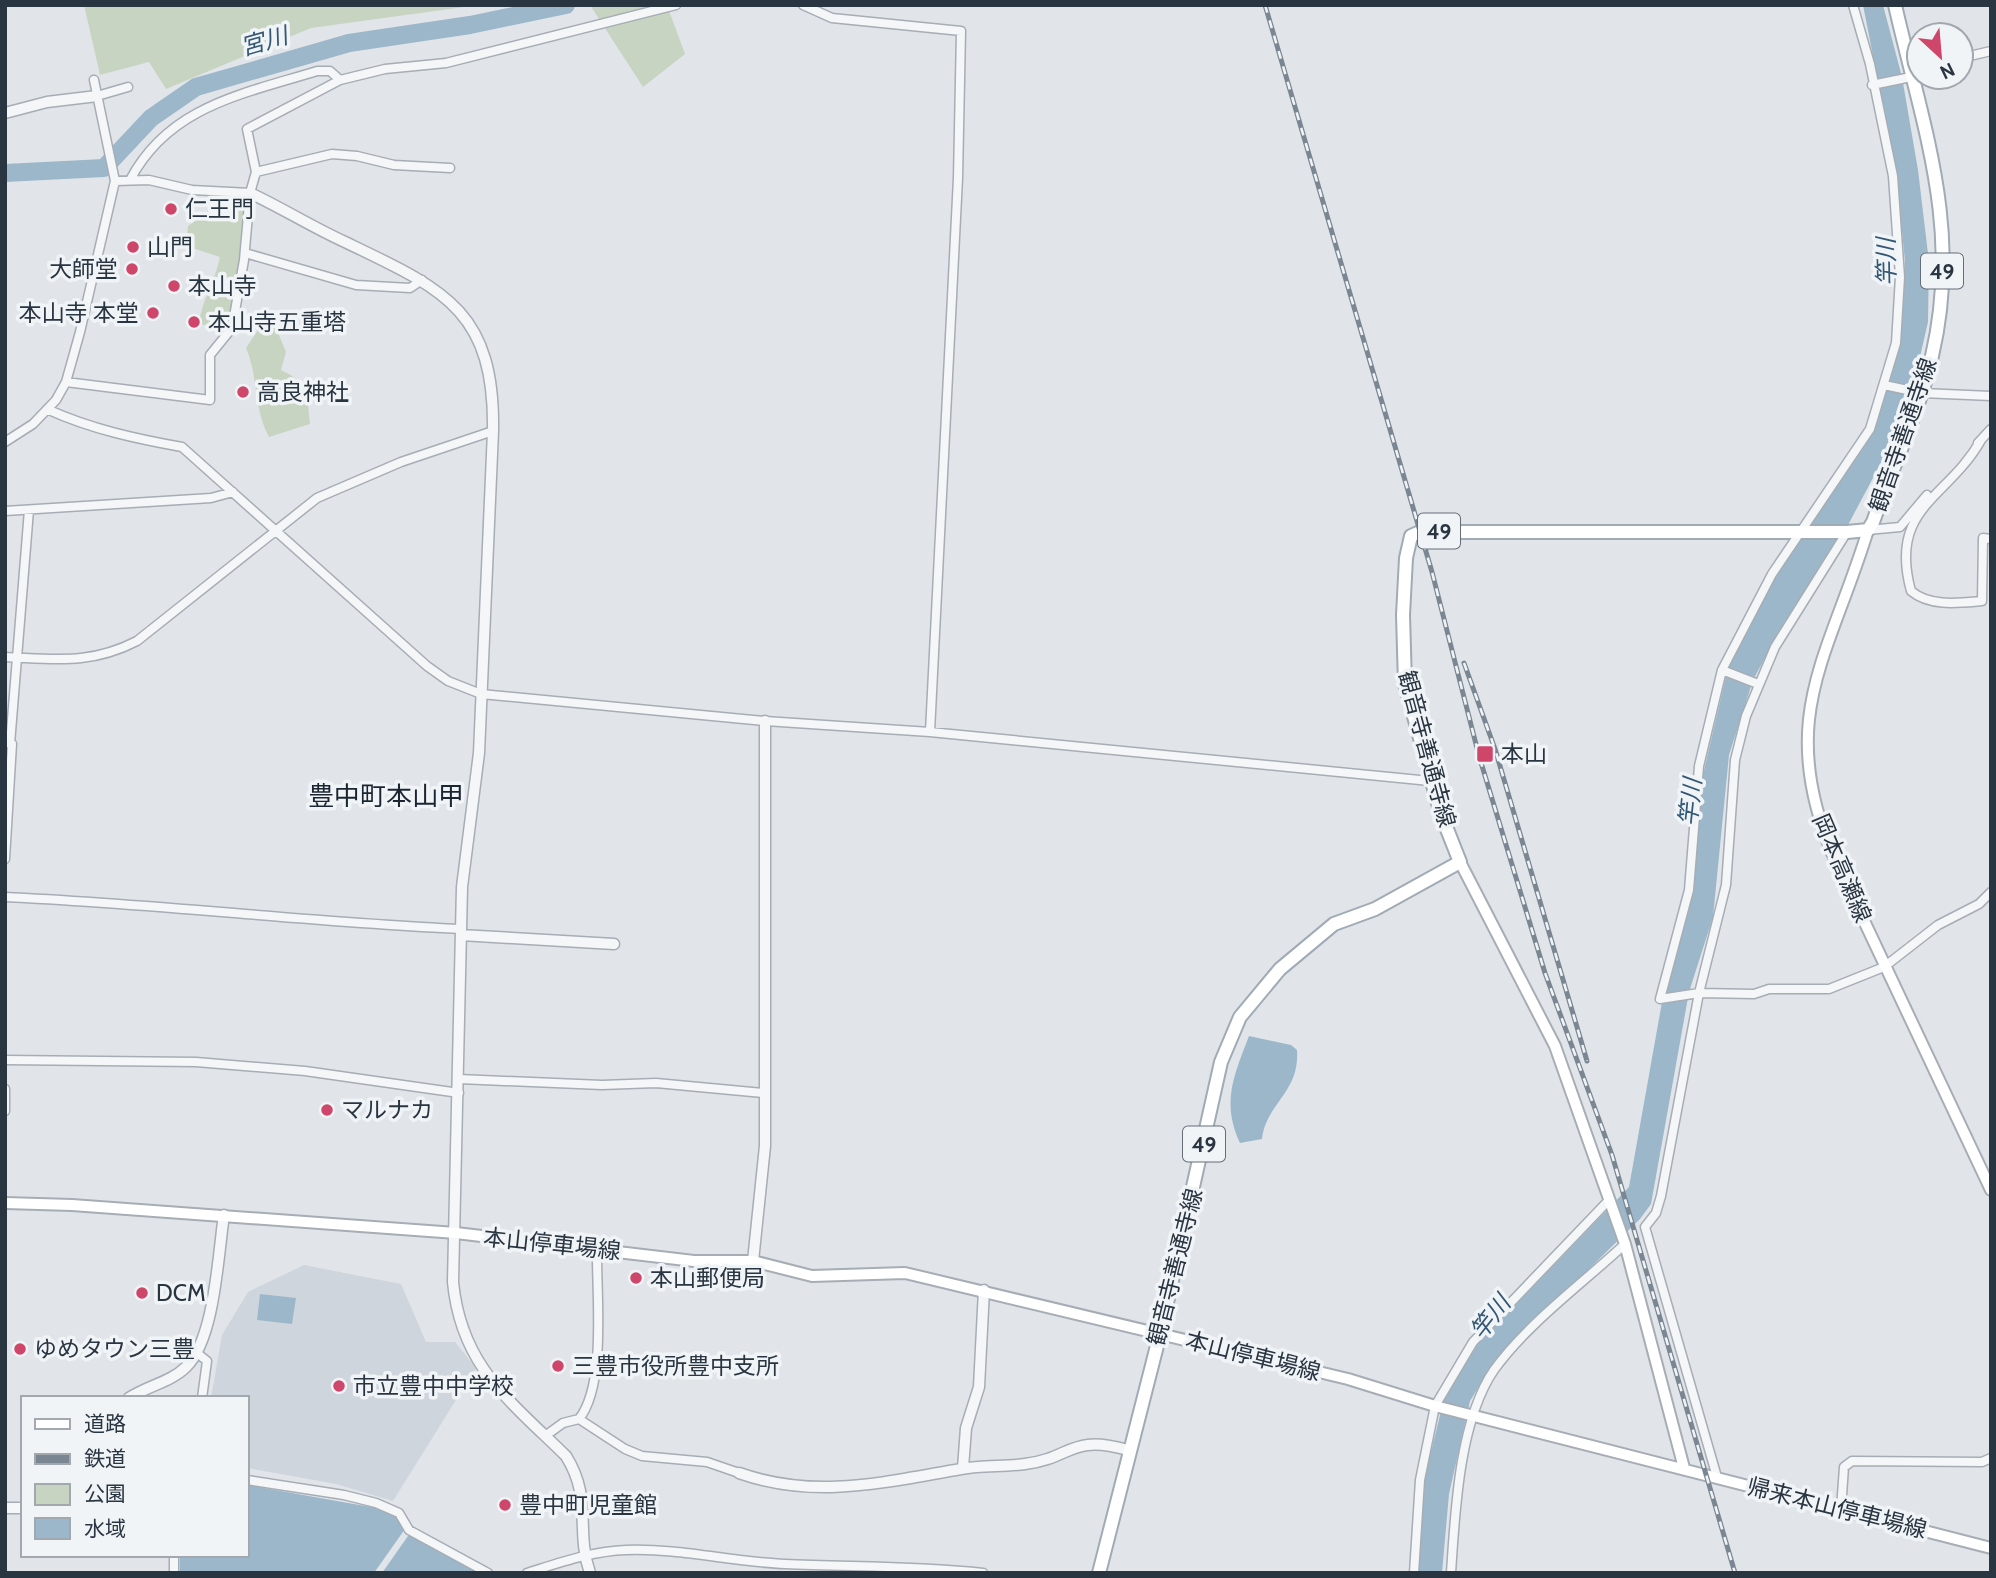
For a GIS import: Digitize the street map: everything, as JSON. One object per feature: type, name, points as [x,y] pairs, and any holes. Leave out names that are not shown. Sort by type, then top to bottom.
[{"type":"main road","name":"観音寺善通寺線","points":[[1895,5],[1905,49]]},
{"type":"main road","name":"観音寺善通寺線","points":[[1099,1573],[1128,1450],[1160,1334],[1222,1062],[1240,1017],[1280,970],[1334,924],[1375,909],[1460,862],[1430,781],[1405,684],[1403,615],[1406,558],[1411,536],[1420,531],[1868,530],[1919,392],[1942,298],[1943,222],[1936,171],[1915,91]]},
{"type":"main road","name":"岡本高瀬線","points":[[1868,530],[1810,695],[1806,743],[1813,797],[1821,825],[1884,967],[1991,1189]]},
{"type":"main road","points":[[1460,862],[1555,1046],[1625,1244],[1684,1468]]},
{"type":"main road","name":"本山停車場線","points":[[5,1203],[224,1215],[456,1233],[597,1247],[694,1261],[753,1261],[812,1276],[905,1273],[1348,1379],[1437,1406],[1684,1468]]},
{"type":"main road","name":"帰来本山停車場線","points":[[1684,1468],[1991,1548]]},
{"type":"street","points":[[66,382],[210,400],[210,355],[232,328],[245,253],[250,193],[256,172],[247,129],[340,80],[385,69],[446,63],[676,5]]},
{"type":"street","points":[[803,5],[832,18],[961,31],[958,178],[930,732]]},
{"type":"street","points":[[1853,5],[1875,85],[1893,176],[1900,277],[1896,343],[1870,429],[1759,595],[1724,671],[1699,765],[1689,890],[1662,999],[1696,994],[1829,989],[1884,967],[1938,925],[1979,904],[1991,892]]},
{"type":"street","points":[[130,180],[141,159],[159,139],[212,103],[317,71],[330,71],[340,80]]},
{"type":"street","points":[[1875,85],[1905,77]]},
{"type":"street","points":[[5,442],[49,410],[66,382],[114,179],[94,80]]},
{"type":"street","points":[[5,113],[47,102],[97,96],[128,87]]},
{"type":"street","points":[[256,172],[332,154],[357,156],[394,165],[450,168]]},
{"type":"street","points":[[114,179],[149,180],[192,190],[250,193],[422,280],[458,308],[480,341],[492,380],[493,431],[480,753],[464,863],[453,1282],[462,1330],[487,1377],[566,1456],[581,1485],[584,1556],[590,1573]]},
{"type":"street","points":[[245,253],[356,285],[410,288],[422,280]]},
{"type":"street","points":[[1885,385],[1919,392],[1991,396]]},
{"type":"street","points":[[49,410],[68,419],[182,447],[427,666],[448,681],[481,694],[765,722],[930,732],[1430,781]]},
{"type":"street","points":[[5,657],[92,659],[117,651],[137,641],[317,498],[401,462],[493,431]]},
{"type":"street","points":[[1868,530],[1900,527],[1915,507],[1990,431]]},
{"type":"street","points":[[1981,440],[1973,453],[1929,498],[1907,536],[1904,554],[1911,591],[1920,598],[1953,603],[1982,601],[1983,538],[1991,539]]},
{"type":"street","points":[[5,511],[211,498],[233,492]]},
{"type":"street","points":[[5,859],[16,657],[29,510]]},
{"type":"street","points":[[1717,1477],[1645,1227],[1656,1213],[1661,1196],[1696,994],[1726,885],[1735,760],[1756,683],[1775,647],[1846,532]]},
{"type":"street","points":[[1724,671],[1756,683]]},
{"type":"street","points":[[753,1261],[765,1146],[765,722]]},
{"type":"street","points":[[5,897],[120,902],[190,912],[614,944]]},
{"type":"street","points":[[5,1060],[196,1062],[305,1071],[459,1093]]},
{"type":"street","points":[[459,1079],[602,1085],[656,1083],[763,1093]]},
{"type":"street","points":[[5,1090],[5,1111]]},
{"type":"street","points":[[1414,1573],[1420,1480],[1437,1406],[1473,1342],[1609,1200]]},
{"type":"street","points":[[133,1396],[179,1373],[197,1353],[209,1314],[224,1215]]},
{"type":"street","points":[[1451,1573],[1455,1512],[1471,1414],[1493,1371],[1525,1336],[1625,1244]]},
{"type":"street","points":[[579,1419],[590,1396],[596,1366],[597,1247]]},
{"type":"street","points":[[963,1468],[966,1428],[979,1387],[984,1290]]},
{"type":"street","points":[[197,1353],[207,1362],[202,1396]]},
{"type":"street","points":[[545,1436],[563,1423],[579,1419],[625,1449],[642,1456],[707,1462],[762,1482],[820,1488],[895,1482],[963,1468],[1025,1464],[1091,1443],[1128,1450]]},
{"type":"street","points":[[1841,1509],[1844,1467],[1852,1461],[1982,1462],[1991,1458]]},
{"type":"street","points":[[248,1480],[344,1495],[376,1503],[399,1513],[409,1530],[488,1573]]},
{"type":"street","points":[[527,1573],[584,1556],[624,1550],[672,1551],[782,1564],[914,1566],[983,1573]]},
{"type":"shaded area","name":"市立豊中中学校","points":[[304,1265],[401,1284],[426,1342],[455,1342],[476,1368],[393,1501],[336,1484],[248,1468],[248,1396],[211,1396],[222,1335],[248,1292]]},
{"type":"green space","points":[[84,5],[479,5],[311,28],[166,89],[149,62],[100,75]]},
{"type":"green space","points":[[590,5],[667,5],[685,54],[643,87]]},
{"type":"green space","points":[[237,197],[246,211],[230,325],[219,334],[199,322],[220,257],[186,246],[188,226],[205,214],[218,198]]},
{"type":"green space","points":[[262,324],[276,328],[286,352],[281,370],[302,385],[310,424],[269,437],[260,415],[253,370],[246,348]]},
{"type":"water","points":[[1863,5],[1883,5],[1902,77],[1918,170],[1929,262],[1928,322],[1910,400],[1891,444],[1848,525],[1785,621],[1753,680],[1729,755],[1713,917],[1689,992],[1651,1204],[1640,1219],[1494,1362],[1470,1401],[1449,1494],[1442,1573],[1417,1573],[1424,1480],[1445,1395],[1477,1345],[1629,1187],[1662,1002],[1693,889],[1701,783],[1728,668],[1766,591],[1871,433],[1900,347],[1905,261],[1896,173]]},
{"type":"water","points":[[1249,1036],[1291,1045],[1297,1050],[1297,1065],[1288,1088],[1270,1116],[1262,1139],[1240,1143],[1231,1115],[1232,1089]]},
{"type":"water","points":[[260,1294],[296,1298],[292,1324],[257,1320]]},
{"type":"water","points":[[248,1485],[382,1509],[396,1517],[405,1529],[374,1573],[180,1573],[180,1557],[248,1557]]},
{"type":"water","points":[[413,1534],[481,1573],[382,1573],[408,1536]]},
{"type":"waterway","name":"宮川","points":[[5,173],[104,168],[151,118],[196,87],[349,43],[470,25],[566,5]]},
{"type":"railway","points":[[1265,5],[1432,572],[1479,756],[1545,973],[1612,1155],[1735,1573]]},
{"type":"railway","points":[[1464,663],[1495,749],[1587,1061]]},
{"type":"place","name":"仁王門","points":[[171,209]]},
{"type":"place","name":"山門","points":[[133,247]]},
{"type":"place","name":"大師堂","points":[[132,269]]},
{"type":"place","name":"本山寺","points":[[174,286]]},
{"type":"place","name":"本山寺 本堂","points":[[153,313]]},
{"type":"place","name":"本山寺五重塔","points":[[194,322]]},
{"type":"place","name":"高良神社","points":[[243,392]]},
{"type":"place","name":"本山","points":[[1485,754]]},
{"type":"place","name":"マルナカ","points":[[327,1110]]},
{"type":"place","name":"本山郵便局","points":[[636,1278]]},
{"type":"place","name":"DCM","points":[[142,1293]]},
{"type":"place","name":"ゆめタウン三豊","points":[[20,1349]]},
{"type":"place","name":"三豊市役所豊中支所","points":[[558,1366]]},
{"type":"place","name":"市立豊中中学校","points":[[339,1386]]},
{"type":"place","name":"豊中町児童館","points":[[505,1505]]},
{"type":"district","name":"豊中町本山甲","points":[[386,796]]},
{"type":"water label","name":"竿川","points":[[1886,262]]},
{"type":"water label","name":"竿川","points":[[1690,802]]},
{"type":"water label","name":"竿川","points":[[1490,1317]]}]
